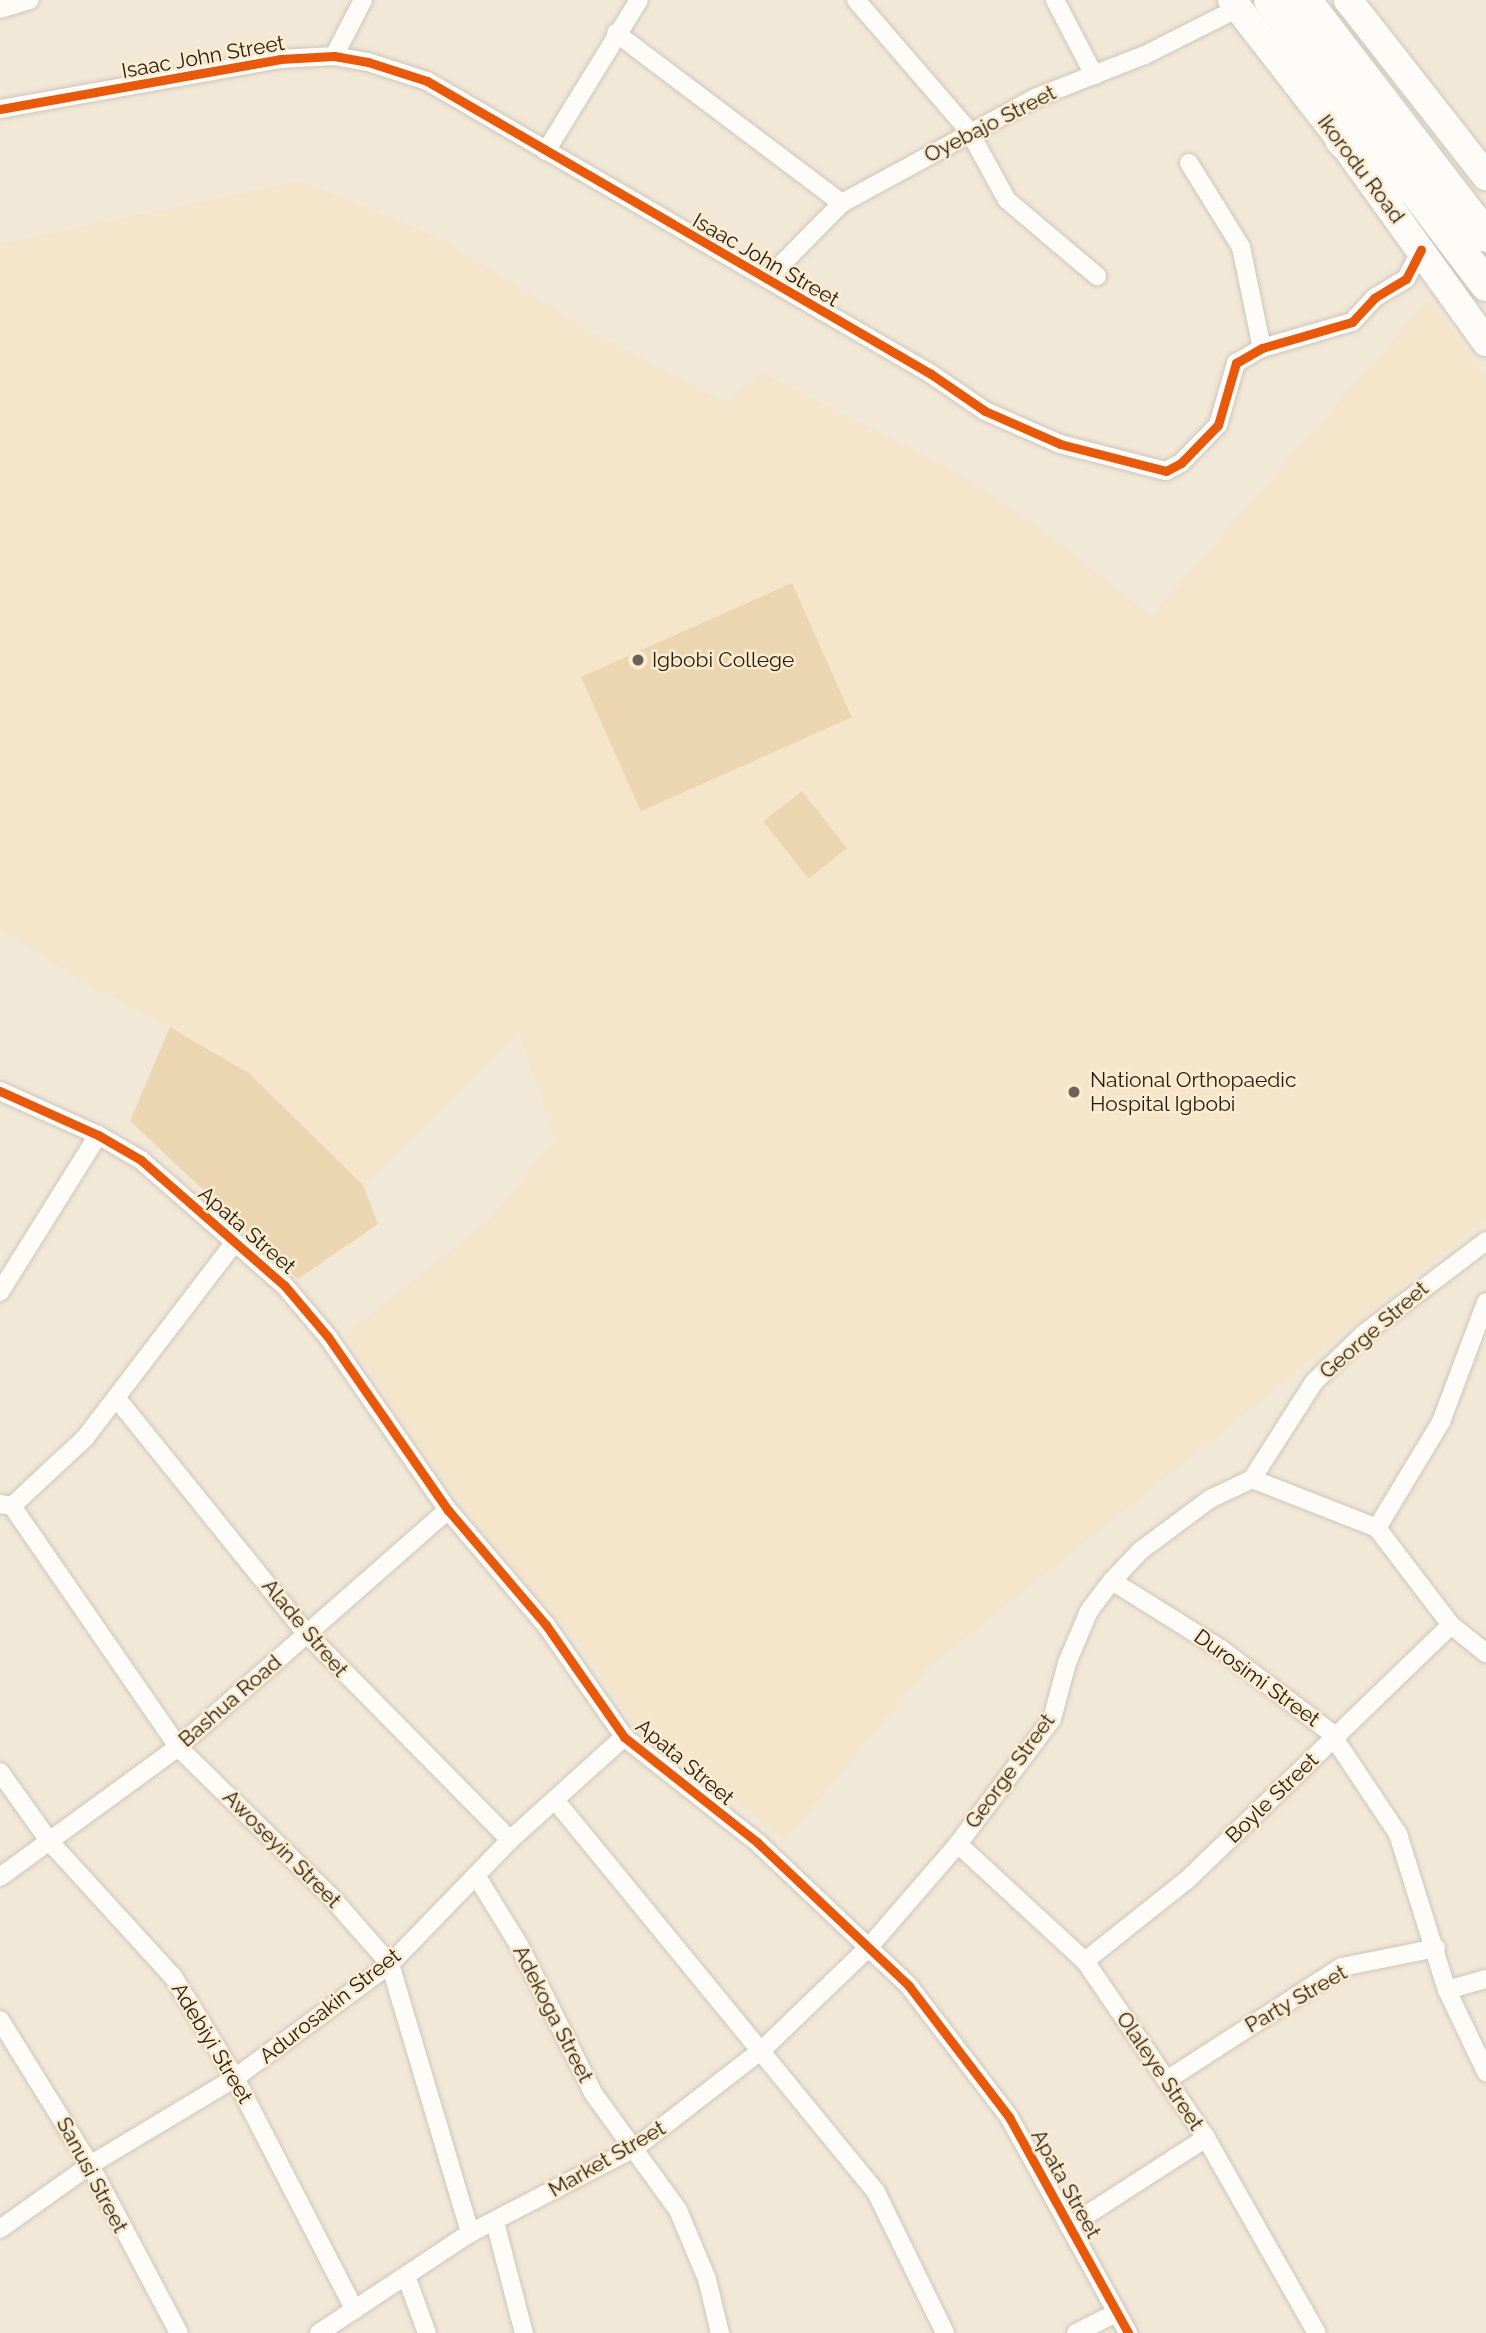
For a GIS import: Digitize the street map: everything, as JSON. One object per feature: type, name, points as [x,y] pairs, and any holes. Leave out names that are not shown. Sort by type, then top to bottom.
[{"type":"highway","name":"Ikorodu Road","points":[[1270,0],[1460,256],[1486,285]]},
{"type":"highway","points":[[1305,0],[1486,236]]},
{"type":"highway","points":[[1341,140],[1460,256]]},
{"type":"main road","points":[[1348,0],[1486,176]]},
{"type":"main road","name":"Ikorodu Road","points":[[1235,4],[1341,140],[1486,341]]},
{"type":"street","points":[[0,9],[30,0]]},
{"type":"street","points":[[334,56],[363,0]]},
{"type":"street","points":[[546,151],[616,33],[639,0]]},
{"type":"street","points":[[856,0],[970,131],[1007,200],[1097,276]]},
{"type":"street","points":[[1055,0],[1094,75]]},
{"type":"street","name":"Oyebajo Street","points":[[768,278],[842,203],[970,131],[1145,55],[1235,4]]},
{"type":"street","points":[[616,33],[842,203]]},
{"type":"street","name":"Isaac John Street","points":[[0,108],[248,64],[334,56],[427,81],[768,278],[985,411],[1060,444],[1166,471],[1181,463],[1218,425],[1236,363],[1262,348],[1352,322],[1374,298],[1406,279],[1421,250]]},
{"type":"street","points":[[1189,163],[1241,247],[1262,348]]},
{"type":"street","name":"Apata Street","points":[[0,1091],[105,1139],[141,1160],[284,1285],[328,1337],[448,1510],[546,1625],[624,1737],[758,1843],[909,1986],[993,2095],[1071,2225],[1128,2333]]},
{"type":"street","points":[[0,1292],[105,1139]]},
{"type":"street","name":"George Street","points":[[868,1948],[958,1844],[1052,1719],[1068,1663],[1089,1611],[1112,1581],[1140,1551],[1210,1499],[1252,1479],[1314,1382],[1365,1333],[1486,1241]]},
{"type":"street","points":[[6,1505],[52,1473],[118,1400],[234,1242]]},
{"type":"street","points":[[1377,1528],[1441,1422],[1486,1302]]},
{"type":"street","name":"Alade Street","points":[[118,1400],[307,1634],[510,1840]]},
{"type":"street","points":[[1252,1479],[1377,1528],[1451,1625],[1486,1653]]},
{"type":"street","name":"Awoseyin Street","points":[[6,1505],[178,1747],[332,1898],[390,1964],[470,2233]]},
{"type":"street","name":"Bashua Road","points":[[0,1877],[178,1747],[448,1510]]},
{"type":"street","name":"Durosimi Street","points":[[1112,1581],[1221,1649],[1322,1724],[1398,1834],[1447,1990],[1486,2073]]},
{"type":"street","name":"Boyle Street","points":[[1085,1961],[1187,1880],[1451,1625]]},
{"type":"street","name":"Adurosakin Street","points":[[0,2229],[90,2165],[235,2078],[390,1964],[510,1840],[624,1737]]},
{"type":"street","name":"Adebiyi Street","points":[[0,1772],[50,1842],[174,1978],[235,2078],[355,2310]]},
{"type":"street","points":[[555,1800],[763,2049],[876,2192],[945,2333]]},
{"type":"street","name":"Olaleye Street","points":[[958,1844],[1085,1961],[1206,2138],[1317,2333]]},
{"type":"street","name":"Adekoga Street","points":[[477,1877],[519,1945],[593,2093],[678,2210],[707,2279],[720,2333]]},
{"type":"street","name":"Market Street","points":[[319,2333],[470,2233],[635,2148],[763,2049],[868,1948]]},
{"type":"street","name":"Party Street","points":[[1167,2080],[1342,1967],[1436,1948]]},
{"type":"street","points":[[1447,1990],[1486,1979]]},
{"type":"street","name":"Sanusi Street","points":[[0,2020],[90,2165],[179,2333]]},
{"type":"street","points":[[1071,2225],[1206,2138]]},
{"type":"street","points":[[495,2222],[524,2333]]},
{"type":"street","points":[[406,2276],[427,2333]]},
{"type":"street","points":[[1076,2333],[1116,2313]]},
{"type":"shaded area","points":[[301,181],[433,235],[588,330],[724,402],[765,374],[950,469],[1029,521],[1151,617],[1429,300],[1486,377],[1486,1219],[930,1665],[786,1839],[637,1730],[580,1645],[488,1537],[412,1436],[346,1335],[488,1222],[556,1139],[518,1032],[363,1185],[250,1074],[197,1041],[93,987],[0,928],[0,244]]},
{"type":"shaded area","points":[[792,583],[852,717],[641,811],[581,677]]},
{"type":"shaded area","points":[[802,791],[847,849],[808,879],[763,821]]},
{"type":"shaded area","points":[[170,1027],[250,1074],[363,1185],[378,1224],[298,1279],[130,1121]]},
{"type":"cycle path","points":[[0,109],[280,59],[334,56],[368,62],[427,81],[931,374],[985,411],[1060,444],[1166,471],[1181,463],[1218,425],[1236,363],[1262,348],[1352,322],[1374,298],[1406,279],[1421,250]]},
{"type":"cycle path","points":[[0,1091],[98,1135],[141,1160],[284,1285],[328,1337],[448,1510],[546,1625],[624,1737],[758,1843],[909,1986],[1009,2117],[1128,2333]]},
{"type":"place","name":"Igbobi College","points":[[638,660]]},
{"type":"place","name":"National Orthopaedic Hospital Igbobi","points":[[1074,1092]]}]
